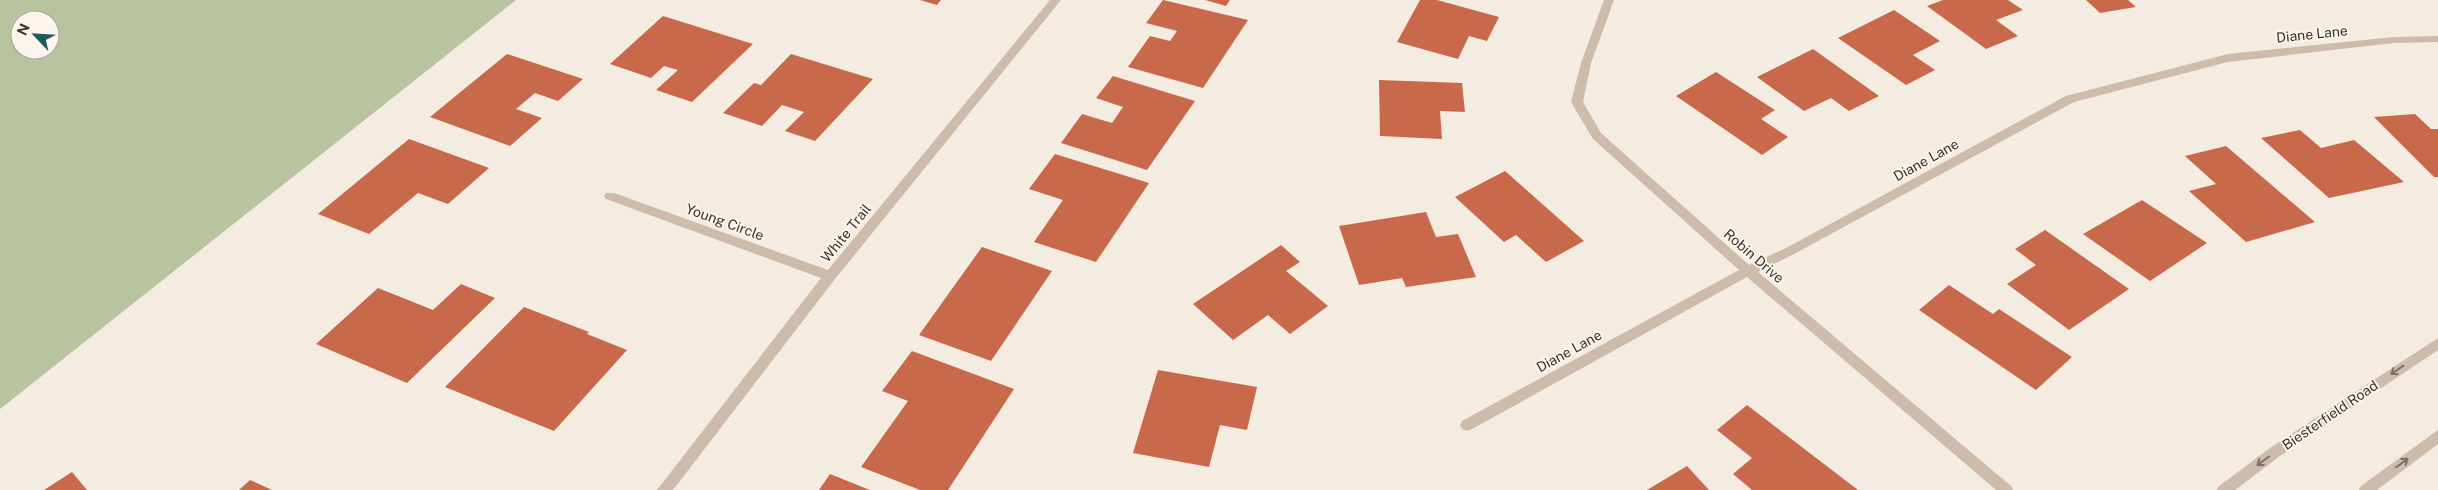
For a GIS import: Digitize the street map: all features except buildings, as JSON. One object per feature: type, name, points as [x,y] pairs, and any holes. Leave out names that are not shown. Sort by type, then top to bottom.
[{"type":"street","name":"White Trail","points":[[664,490],[830,276],[1056,0]]},
{"type":"street","name":"Robin Drive","points":[[1609,0],[1586,62],[1577,102],[1596,136],[1748,270],[2006,490]]},
{"type":"street","name":"Diane Lane","points":[[1467,425],[1748,270],[1790,251],[2070,98],[2228,58],[2394,40],[2438,38]]},
{"type":"street","name":"Young Circle","points":[[610,196],[830,276]]},
{"type":"street","name":"Biesterfield Road","points":[[2224,490],[2275,452],[2438,343]]},
{"type":"street","points":[[2366,490],[2438,436]]},
{"type":"green space","points":[[0,0],[516,0],[0,409]]}]
